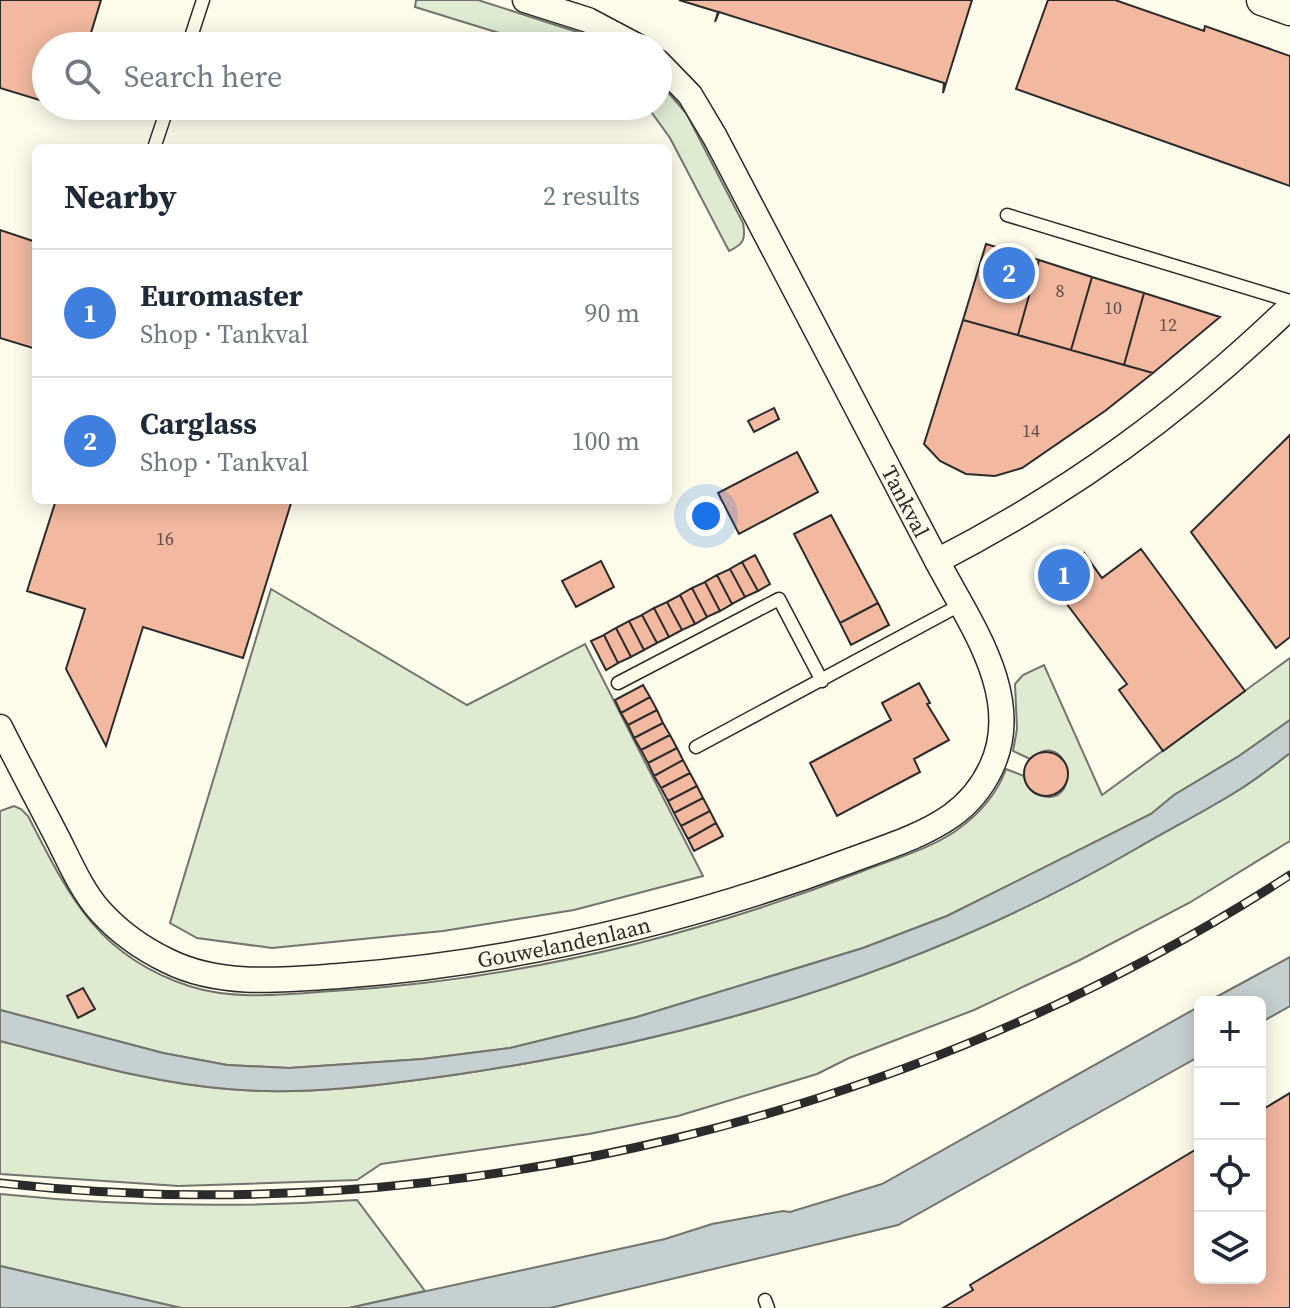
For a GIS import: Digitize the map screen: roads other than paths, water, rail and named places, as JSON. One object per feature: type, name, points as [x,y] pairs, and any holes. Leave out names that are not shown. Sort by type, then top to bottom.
[{"type":"street","points":[[525,0],[588,20],[611,32]]},
{"type":"street","points":[[1262,0],[1290,10]]},
{"type":"street","name":"Tankval","points":[[672,76],[690,95],[715,137],[937,561],[1039,505],[1127,446],[1185,401],[1290,307]]},
{"type":"street","name":"Gouwelandenlaan","points":[[0,727],[88,896],[114,924],[167,960],[193,971],[258,980],[311,978],[423,968],[561,945],[698,912],[757,894],[896,843],[950,817],[972,797],[990,770],[1000,741],[1002,725],[998,688],[984,653],[937,561]]},
{"type":"lane","points":[[193,32],[203,0]]},
{"type":"lane","points":[[155,144],[163,120]]},
{"type":"lane","points":[[1007,215],[1290,301]]},
{"type":"lane","points":[[618,683],[779,599],[822,681]]},
{"type":"lane","points":[[696,747],[960,605]]},
{"type":"railway","points":[[0,1183],[167,1194],[336,1191],[504,1172],[671,1139],[835,1093],[993,1033],[1146,960],[1290,875]]},
{"type":"place","name":"Carglass","points":[[1009,273]]},
{"type":"place","name":"Euromaster","points":[[1064,575]]}]
